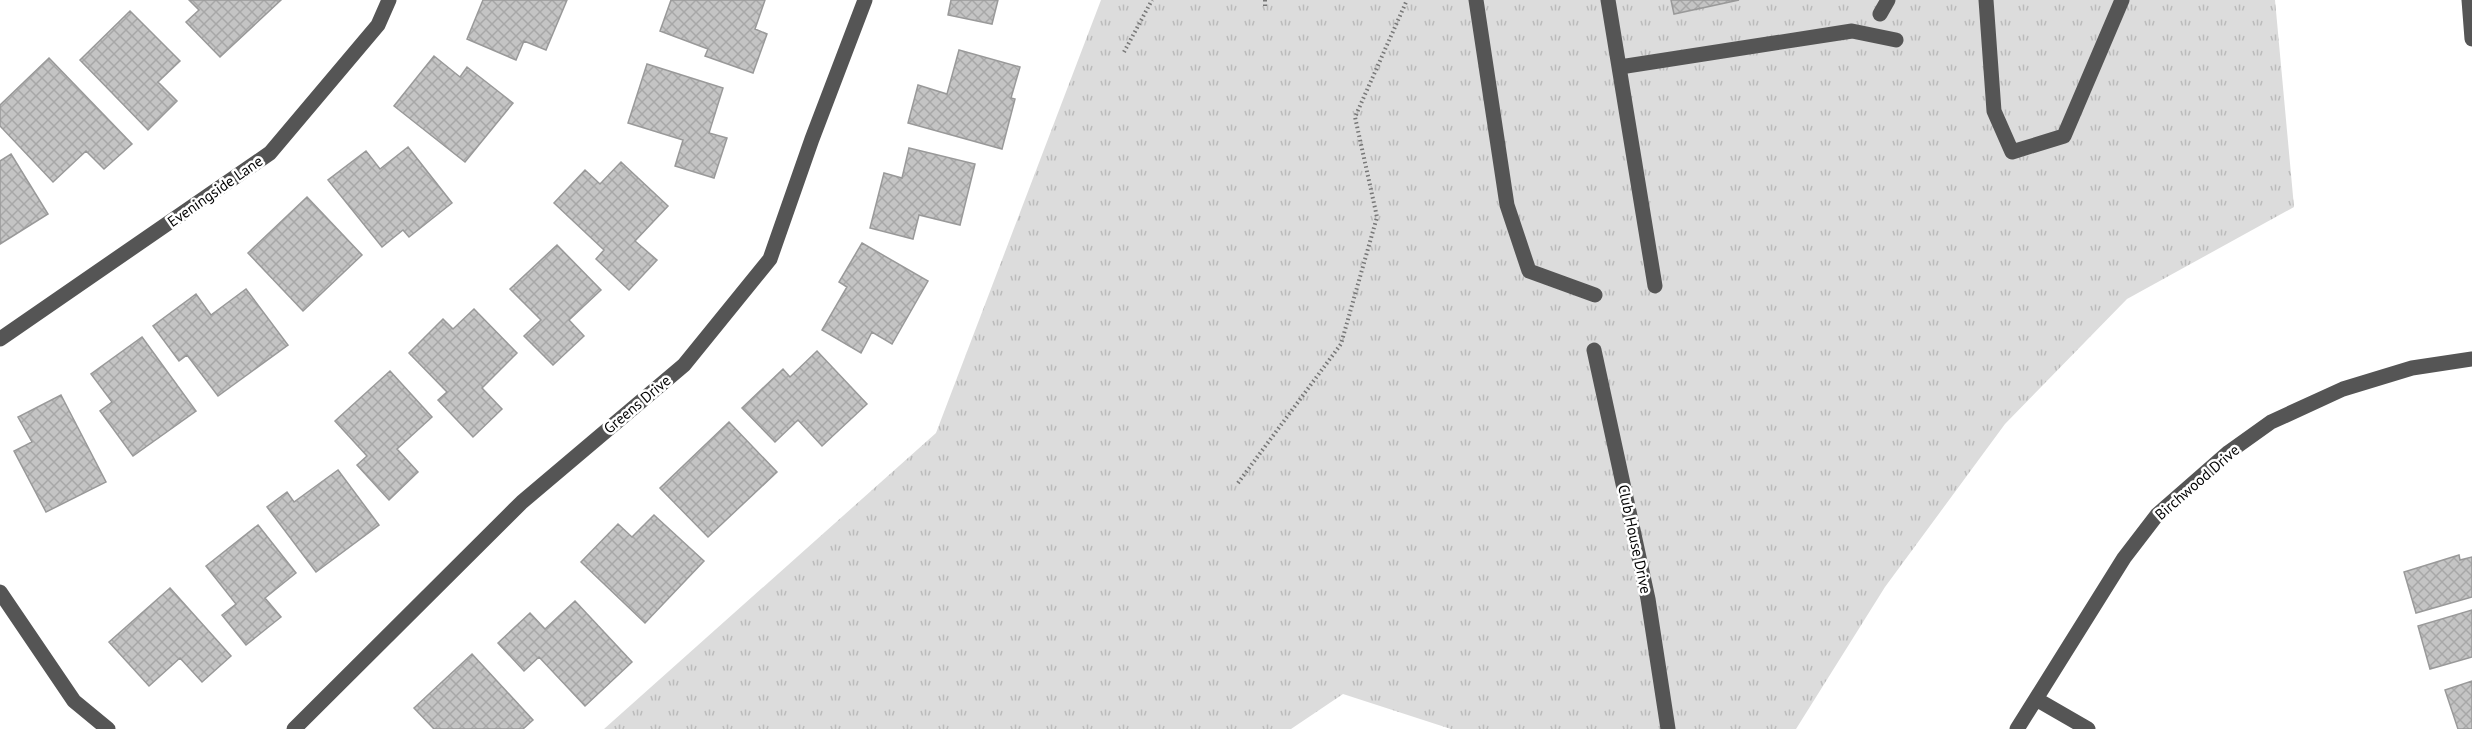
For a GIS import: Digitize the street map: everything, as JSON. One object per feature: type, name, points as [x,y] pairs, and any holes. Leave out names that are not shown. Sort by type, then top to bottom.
[{"type":"street","name":"Eveningside Lane","points":[[0,339],[270,153],[378,25],[389,0]]},
{"type":"street","name":"Greens Drive","points":[[294,729],[522,502],[684,365],[770,259],[865,0]]},
{"type":"street","points":[[1476,0],[1507,205],[1529,272],[1594,295]]},
{"type":"street","points":[[1608,0],[1655,286]]},
{"type":"street","points":[[1986,0],[1994,111],[2013,152],[2064,136],[2122,0]]},
{"type":"street","points":[[2469,0],[2472,39]]},
{"type":"street","points":[[1620,67],[1852,31],[1896,40]]},
{"type":"street","name":"Club House Drive","points":[[1594,350],[1648,599],[1668,729]]},
{"type":"street","name":"Birchwood Drive","points":[[2017,729],[2124,558],[2157,515],[2229,452],[2271,422],[2343,389],[2412,368],[2472,359]]},
{"type":"street","points":[[0,592],[74,701],[108,729]]},
{"type":"street","points":[[2036,699],[2088,729]]},
{"type":"path","points":[[1124,51],[1152,0]]},
{"type":"path","points":[[1265,0],[1266,9]]},
{"type":"path","points":[[1238,483],[1341,344],[1377,217],[1355,117],[1407,0]]},
{"type":"green space","points":[[1101,0],[2275,0],[2294,207],[2127,299],[2005,424],[1885,587],[1796,729],[1451,729],[1343,694],[1291,729],[604,729],[936,433]]},
{"type":"building","points":[[189,0],[281,0],[220,57],[186,22],[199,10]]},
{"type":"building","points":[[483,0],[567,0],[546,50],[524,41],[516,60],[467,39]]},
{"type":"building","points":[[671,0],[765,0],[755,29],[767,34],[753,73],[705,56],[708,49],[660,31]]},
{"type":"building","points":[[951,0],[998,0],[992,24],[948,15]]},
{"type":"building","points":[[1671,0],[1739,0],[1674,14]]},
{"type":"building","points":[[130,11],[180,61],[158,82],[177,101],[148,130],[80,60]]},
{"type":"building","points":[[959,50],[1020,67],[1011,98],[1015,99],[1002,149],[908,123],[918,85],[947,94]]},
{"type":"building","points":[[434,56],[460,77],[467,67],[513,103],[465,162],[394,106]]},
{"type":"building","points":[[49,58],[132,144],[104,169],[86,151],[53,182],[0,126],[0,105]]},
{"type":"building","points":[[647,64],[723,88],[709,133],[727,138],[714,178],[675,166],[683,140],[628,123]]},
{"type":"building","points":[[408,147],[452,203],[409,237],[403,230],[382,247],[328,180],[366,151],[380,169]]},
{"type":"building","points":[[909,148],[975,164],[960,225],[919,215],[913,239],[870,228],[884,173],[902,178]]},
{"type":"building","points":[[11,154],[48,214],[0,244],[0,161]]},
{"type":"building","points":[[621,162],[668,206],[635,241],[657,260],[629,290],[596,259],[604,250],[554,203],[585,170],[600,184]]},
{"type":"building","points":[[307,197],[362,255],[303,311],[248,253]]},
{"type":"building","points":[[862,243],[928,281],[892,344],[872,332],[861,353],[822,330],[847,287],[839,282]]},
{"type":"building","points":[[557,245],[601,290],[569,320],[584,336],[553,365],[524,336],[541,320],[510,289]]},
{"type":"building","points":[[246,289],[288,345],[218,396],[187,355],[179,361],[153,326],[196,294],[211,315]]},
{"type":"building","points":[[474,309],[517,353],[482,388],[502,409],[473,437],[438,400],[447,392],[409,353],[443,319],[453,329]]},
{"type":"building","points":[[142,337],[196,411],[133,456],[100,411],[112,402],[91,374]]},
{"type":"building","points":[[817,351],[867,404],[822,446],[798,420],[775,442],[742,408],[783,369],[790,377]]},
{"type":"building","points":[[390,371],[432,417],[397,449],[418,472],[389,500],[357,465],[367,456],[335,421]]},
{"type":"building","points":[[61,395],[106,482],[46,512],[14,451],[32,442],[18,417]]},
{"type":"building","points":[[729,422],[777,472],[708,537],[660,488]]},
{"type":"building","points":[[338,470],[379,525],[316,572],[267,507],[287,492],[294,502]]},
{"type":"building","points":[[654,515],[704,561],[645,623],[581,562],[618,524],[632,537]]},
{"type":"building","points":[[258,525],[296,573],[265,598],[281,617],[246,645],[222,615],[236,604],[206,566]]},
{"type":"building","points":[[2459,555],[2460,560],[2472,557],[2472,597],[2416,613],[2404,572]]},
{"type":"building","points":[[170,588],[231,656],[202,682],[180,658],[149,686],[109,642]]},
{"type":"building","points":[[575,601],[632,662],[585,706],[539,657],[524,671],[498,643],[530,613],[545,629]]},
{"type":"building","points":[[2472,610],[2472,657],[2430,669],[2418,626]]},
{"type":"building","points":[[472,654],[533,720],[523,729],[434,729],[414,708]]},
{"type":"building","points":[[2472,681],[2472,729],[2458,729],[2445,690]]}]
